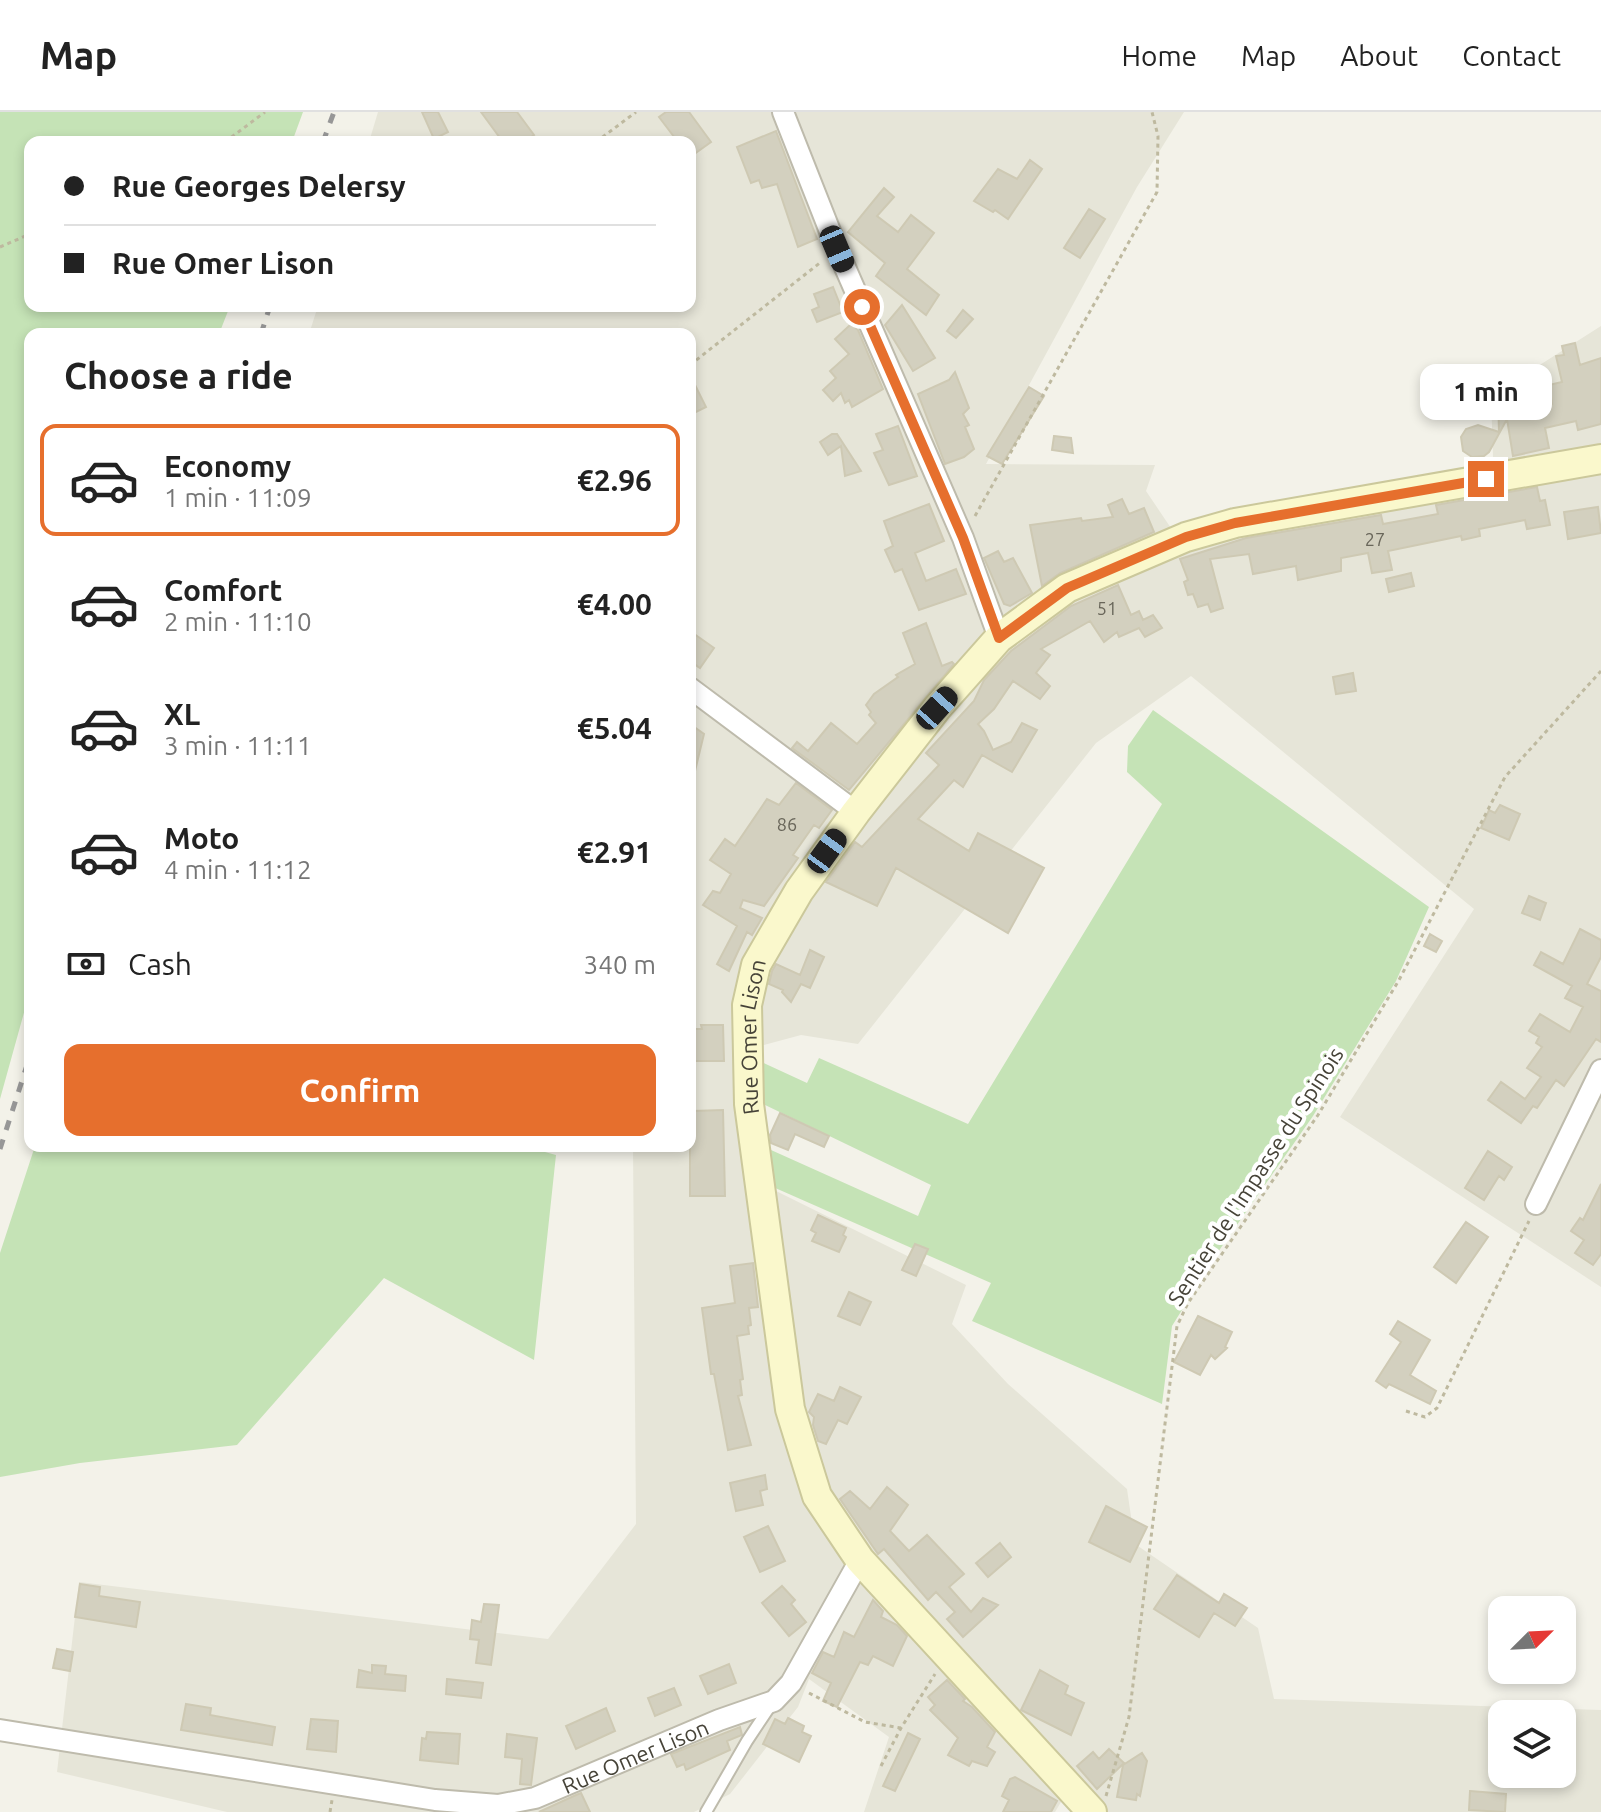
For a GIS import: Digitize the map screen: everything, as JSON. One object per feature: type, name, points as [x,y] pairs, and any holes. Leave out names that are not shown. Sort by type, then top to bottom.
[{"type":"street","points":[[783,112],[837,249],[963,538],[999,638]]},
{"type":"street","name":"Rue Omer Lison","points":[[1097,1808],[860,1560],[817,1496],[790,1409],[749,1104],[747,1005],[756,965],[799,891],[937,708],[999,638],[1067,588],[1186,537],[1235,523],[1601,459]]},
{"type":"street","points":[[696,692],[856,812]]},
{"type":"street","points":[[1536,1204],[1601,1070]]},
{"type":"street","name":"Rue Omer Lison","points":[[0,1730],[435,1800],[498,1805],[535,1798],[719,1720],[774,1701],[791,1683],[860,1560]]},
{"type":"lane","points":[[706,1812],[774,1701]]},
{"type":"path","points":[[233,136],[265,112]]},
{"type":"path","points":[[604,136],[636,112]]},
{"type":"path","points":[[963,538],[1157,192],[1158,136],[1152,112]]},
{"type":"path","points":[[0,247],[24,237]]},
{"type":"path","points":[[696,360],[837,249]]},
{"type":"path","name":"Sentier de l'Impasse du Spinois","points":[[1097,1808],[1106,1798],[1129,1717],[1177,1326],[1188,1303],[1318,1115],[1399,980],[1505,777],[1601,671]]},
{"type":"path","points":[[1406,1411],[1425,1417],[1437,1408],[1536,1204]]},
{"type":"path","points":[[881,1766],[948,1654]]},
{"type":"path","points":[[791,1683],[865,1722],[901,1728]]},
{"type":"shaded area","points":[[378,112],[1184,112],[1137,187],[986,464],[1155,465],[1146,491],[1179,540],[1494,487],[1491,396],[1601,326],[1601,1287],[1340,1117],[1474,909],[1191,676],[1096,743],[858,1044],[801,1035],[756,1047],[772,1189],[966,1285],[952,1324],[1008,1384],[1127,1489],[1135,1544],[1258,1628],[1274,1699],[1488,1706],[1488,1788],[1576,1788],[1576,1709],[1601,1710],[1601,1812],[1077,1812],[1064,1797],[1055,1812],[864,1812],[889,1737],[809,1679],[798,1707],[730,1794],[694,1812],[227,1812],[57,1772],[79,1582],[548,1639],[636,1524],[633,1152],[696,1152],[696,328],[311,328],[316,312],[696,312],[696,136],[371,136]]},
{"type":"green space","points":[[0,112],[303,112],[294,136],[24,136],[24,312],[228,312],[221,328],[24,328],[24,1013],[0,1099]]},
{"type":"green space","points":[[1153,710],[1429,907],[1396,981],[1313,1116],[1218,1252],[1172,1326],[1162,1404],[972,1321],[991,1283],[773,1187],[771,1150],[918,1216],[931,1185],[757,1101],[755,1059],[807,1083],[819,1058],[968,1124],[1162,804],[1127,772],[1128,746]]},
{"type":"green space","points":[[33,1152],[545,1152],[556,1155],[534,1360],[384,1278],[237,1445],[80,1463],[0,1477],[0,1253]]},
{"type":"building","points":[[422,112],[438,112],[448,132],[433,136]]},
{"type":"building","points":[[481,112],[517,112],[534,135],[533,136],[499,136]]},
{"type":"building","points":[[666,112],[689,112],[711,142],[696,153],[696,136],[673,136],[659,117]]},
{"type":"building","points":[[776,131],[817,239],[798,247],[777,184],[762,188],[759,180],[751,183],[737,147]]},
{"type":"building","points":[[1030,160],[1042,169],[1008,219],[974,201],[998,169],[1017,179]]},
{"type":"building","points":[[884,188],[894,197],[877,216],[898,232],[911,215],[934,233],[907,269],[939,295],[926,315],[876,276],[885,263],[848,232]]},
{"type":"building","points":[[1089,209],[1105,219],[1080,258],[1064,248]]},
{"type":"building","points":[[833,287],[843,312],[817,322],[812,310],[819,307],[814,294]]},
{"type":"building","points":[[902,305],[935,358],[913,371],[885,325]]},
{"type":"building","points":[[963,310],[973,319],[956,338],[947,331]]},
{"type":"building","points":[[851,324],[858,330],[883,389],[852,407],[849,400],[845,403],[841,393],[833,401],[823,390],[836,378],[830,371],[849,354],[835,339]]},
{"type":"building","points":[[1575,343],[1580,365],[1601,358],[1601,424],[1578,430],[1576,421],[1545,428],[1549,448],[1513,456],[1507,419],[1489,452],[1484,456],[1472,457],[1463,451],[1461,437],[1466,429],[1478,425],[1499,432],[1498,395],[1514,383],[1519,410],[1552,404],[1549,385],[1562,382],[1556,356],[1564,355],[1562,346]]},
{"type":"building","points":[[955,372],[969,408],[963,414],[969,425],[965,427],[974,449],[964,457],[945,464],[918,394],[949,380]]},
{"type":"building","points":[[696,387],[706,407],[696,412]]},
{"type":"building","points":[[1029,387],[1044,396],[1002,464],[987,456]]},
{"type":"building","points":[[898,426],[917,476],[889,485],[874,453],[883,450],[876,434]]},
{"type":"building","points":[[837,434],[861,471],[845,476],[841,446],[828,455],[820,442]]},
{"type":"building","points":[[1054,436],[1071,438],[1073,453],[1052,450]]},
{"type":"building","points":[[1537,487],[1540,501],[1545,500],[1550,525],[1527,529],[1525,520],[1479,529],[1480,536],[1462,540],[1461,536],[1388,551],[1392,570],[1372,573],[1368,553],[1341,558],[1341,571],[1298,580],[1296,566],[1253,574],[1249,554],[1210,559],[1223,608],[1211,612],[1208,604],[1198,607],[1193,594],[1188,595],[1184,582],[1188,580],[1180,559],[1246,538],[1381,515],[1383,524],[1438,514],[1436,505]]},
{"type":"building","points":[[1122,499],[1129,514],[1144,508],[1154,532],[1060,573],[1042,586],[1030,525],[1113,517],[1108,505]]},
{"type":"building","points":[[929,504],[944,541],[915,553],[926,581],[956,569],[966,594],[919,610],[902,569],[895,572],[885,550],[893,546],[884,521]]},
{"type":"building","points":[[1598,507],[1601,533],[1568,539],[1564,512]]},
{"type":"building","points":[[998,551],[1004,562],[1013,558],[1032,593],[1010,606],[1004,604],[984,558]]},
{"type":"building","points":[[1411,573],[1414,586],[1389,592],[1386,579]]},
{"type":"building","points":[[1118,585],[1131,615],[1139,611],[1143,620],[1153,615],[1162,628],[1145,637],[1139,628],[1119,637],[1117,632],[1104,642],[1090,621],[1041,649],[1050,655],[1036,673],[1050,686],[1040,699],[1013,681],[994,709],[978,724],[993,750],[1011,742],[1022,723],[1037,730],[1012,772],[982,755],[963,787],[954,780],[918,819],[969,851],[978,833],[1044,868],[1008,933],[896,868],[877,906],[826,882],[855,842],[862,847],[939,765],[926,753],[974,701],[984,680],[1011,651],[1071,606]]},
{"type":"building","points":[[926,623],[942,666],[954,664],[849,790],[792,748],[797,742],[808,751],[831,723],[857,744],[876,723],[866,705],[874,694],[898,677],[896,675],[915,664],[903,633]]},
{"type":"building","points":[[696,635],[714,648],[700,668],[696,665]]},
{"type":"building","points":[[1353,673],[1356,691],[1336,694],[1333,677]]},
{"type":"building","points":[[696,728],[704,734],[696,767]]},
{"type":"building","points":[[796,783],[832,810],[819,828],[814,825],[793,855],[798,858],[764,906],[743,900],[740,908],[762,918],[752,935],[747,932],[729,971],[717,964],[737,926],[703,905],[713,891],[720,893],[731,874],[710,860],[725,839],[735,846],[767,799],[779,805]]},
{"type":"building","points":[[1500,805],[1520,814],[1509,840],[1481,828],[1489,810],[1495,813]]},
{"type":"building","points":[[1529,896],[1546,903],[1540,920],[1522,913]]},
{"type":"building","points":[[1580,929],[1601,940],[1601,957],[1587,984],[1601,991],[1601,1042],[1596,1039],[1564,1086],[1556,1080],[1537,1108],[1533,1106],[1521,1123],[1488,1100],[1501,1082],[1525,1099],[1541,1077],[1527,1068],[1542,1047],[1536,1043],[1539,1037],[1529,1031],[1540,1014],[1570,1032],[1583,1007],[1565,998],[1572,986],[1534,965],[1541,952],[1563,964]]},
{"type":"building","points":[[1430,934],[1442,941],[1436,952],[1424,946]]},
{"type":"building","points":[[810,950],[824,957],[810,988],[801,984],[791,1002],[783,990],[769,984],[772,971],[776,964],[800,975]]},
{"type":"building","points":[[701,1025],[723,1025],[724,1061],[696,1061],[696,1029],[702,1029]]},
{"type":"building","points":[[723,1110],[725,1196],[690,1196],[690,1152],[696,1152],[696,1111]]},
{"type":"building","points":[[780,1113],[829,1136],[824,1147],[795,1134],[788,1150],[771,1143],[770,1135]]},
{"type":"building","points":[[1488,1151],[1512,1167],[1504,1180],[1499,1176],[1484,1200],[1465,1188]]},
{"type":"building","points":[[1601,1184],[1601,1254],[1593,1265],[1575,1253],[1584,1240],[1571,1231],[1580,1218],[1583,1220]]},
{"type":"building","points":[[818,1215],[846,1228],[843,1235],[846,1237],[839,1252],[812,1241],[816,1233],[811,1230]]},
{"type":"building","points":[[1466,1222],[1488,1237],[1456,1283],[1434,1267]]},
{"type":"building","points":[[915,1244],[928,1249],[916,1276],[902,1270]]},
{"type":"building","points":[[753,1263],[758,1307],[749,1308],[749,1334],[737,1336],[743,1379],[740,1380],[742,1395],[738,1396],[751,1445],[728,1450],[714,1374],[711,1374],[702,1308],[735,1303],[730,1266]]},
{"type":"building","points":[[849,1292],[871,1302],[860,1325],[838,1316]]},
{"type":"building","points":[[1198,1316],[1232,1332],[1227,1348],[1215,1359],[1211,1355],[1200,1375],[1174,1362]]},
{"type":"building","points":[[1398,1321],[1430,1340],[1410,1375],[1436,1391],[1430,1404],[1389,1384],[1386,1388],[1376,1381],[1401,1342],[1390,1334]]},
{"type":"building","points":[[840,1387],[861,1397],[847,1424],[838,1420],[826,1444],[818,1441],[814,1417],[809,1412],[818,1394],[834,1401]]},
{"type":"building","points":[[765,1475],[767,1489],[760,1491],[763,1505],[736,1511],[730,1483]]},
{"type":"building","points":[[887,1487],[908,1505],[890,1531],[909,1551],[927,1535],[964,1574],[949,1587],[971,1612],[983,1598],[998,1605],[963,1637],[947,1619],[955,1612],[936,1592],[928,1600],[884,1549],[878,1554],[840,1499],[850,1491],[870,1509]]},
{"type":"building","points":[[1106,1506],[1147,1527],[1130,1562],[1089,1542]]},
{"type":"building","points":[[768,1526],[785,1561],[760,1572],[744,1537]]},
{"type":"building","points":[[1000,1543],[1011,1557],[988,1577],[976,1563]]},
{"type":"building","points":[[1177,1575],[1219,1603],[1224,1594],[1247,1608],[1235,1626],[1214,1613],[1199,1637],[1154,1609]]},
{"type":"building","points":[[80,1584],[100,1587],[99,1596],[140,1602],[136,1627],[75,1617]]},
{"type":"building","points":[[782,1586],[795,1600],[791,1604],[806,1622],[789,1636],[762,1603]]},
{"type":"building","points":[[873,1600],[883,1611],[881,1617],[897,1625],[907,1636],[893,1666],[873,1656],[868,1665],[860,1662],[837,1707],[823,1701],[831,1683],[812,1673],[823,1652],[834,1657],[844,1632],[854,1637]]},
{"type":"building","points":[[484,1604],[499,1605],[491,1665],[476,1663],[479,1640],[470,1639],[472,1620],[481,1622]]},
{"type":"building","points":[[57,1649],[73,1652],[70,1671],[53,1668]]},
{"type":"building","points":[[729,1664],[736,1683],[708,1694],[700,1676]]},
{"type":"building","points":[[372,1665],[386,1666],[385,1674],[406,1676],[405,1691],[357,1687],[359,1670],[372,1673]]},
{"type":"building","points":[[1040,1670],[1068,1686],[1065,1694],[1084,1703],[1071,1735],[1021,1710]]},
{"type":"building","points":[[447,1679],[483,1683],[481,1698],[446,1694]]},
{"type":"building","points":[[947,1680],[965,1699],[963,1701],[995,1732],[987,1747],[995,1752],[987,1766],[972,1761],[969,1766],[948,1755],[958,1738],[930,1710],[935,1705],[928,1697]]},
{"type":"building","points":[[674,1688],[681,1705],[655,1716],[648,1698]]},
{"type":"building","points":[[186,1704],[211,1708],[210,1715],[275,1727],[272,1745],[181,1730]]},
{"type":"building","points":[[606,1708],[615,1731],[576,1749],[566,1726]]},
{"type":"building","points":[[788,1718],[804,1726],[802,1732],[811,1736],[799,1762],[763,1744],[775,1719],[785,1724]]},
{"type":"building","points":[[311,1719],[338,1721],[336,1752],[307,1749]]},
{"type":"building","points":[[740,1727],[742,1735],[727,1741],[730,1750],[686,1770],[684,1764],[677,1767],[671,1754]]},
{"type":"building","points":[[427,1732],[460,1734],[458,1764],[420,1760],[422,1738],[426,1739]]},
{"type":"building","points":[[908,1733],[920,1739],[895,1791],[883,1786]]},
{"type":"building","points":[[507,1734],[537,1738],[531,1785],[520,1784],[522,1759],[505,1757]]},
{"type":"building","points":[[1109,1749],[1124,1763],[1097,1789],[1077,1766],[1093,1752],[1099,1759]]},
{"type":"building","points":[[1142,1753],[1147,1761],[1140,1796],[1137,1794],[1136,1800],[1117,1797],[1123,1765]]},
{"type":"building","points":[[1015,1777],[1057,1801],[1051,1812],[1003,1812],[1009,1800],[1002,1796],[1010,1779]]},
{"type":"building","points":[[1470,1791],[1506,1794],[1505,1812],[1469,1810]]},
{"type":"building","points":[[581,1793],[590,1812],[539,1812],[576,1795]]},
{"type":"railway","points":[[325,136],[334,112]]},
{"type":"railway","points":[[263,328],[268,312]]},
{"type":"railway","points":[[0,1149],[24,1075]]},
{"type":"route","points":[[862,307],[963,538],[999,638],[1067,588],[1186,537],[1235,523],[1486,479]]}]
